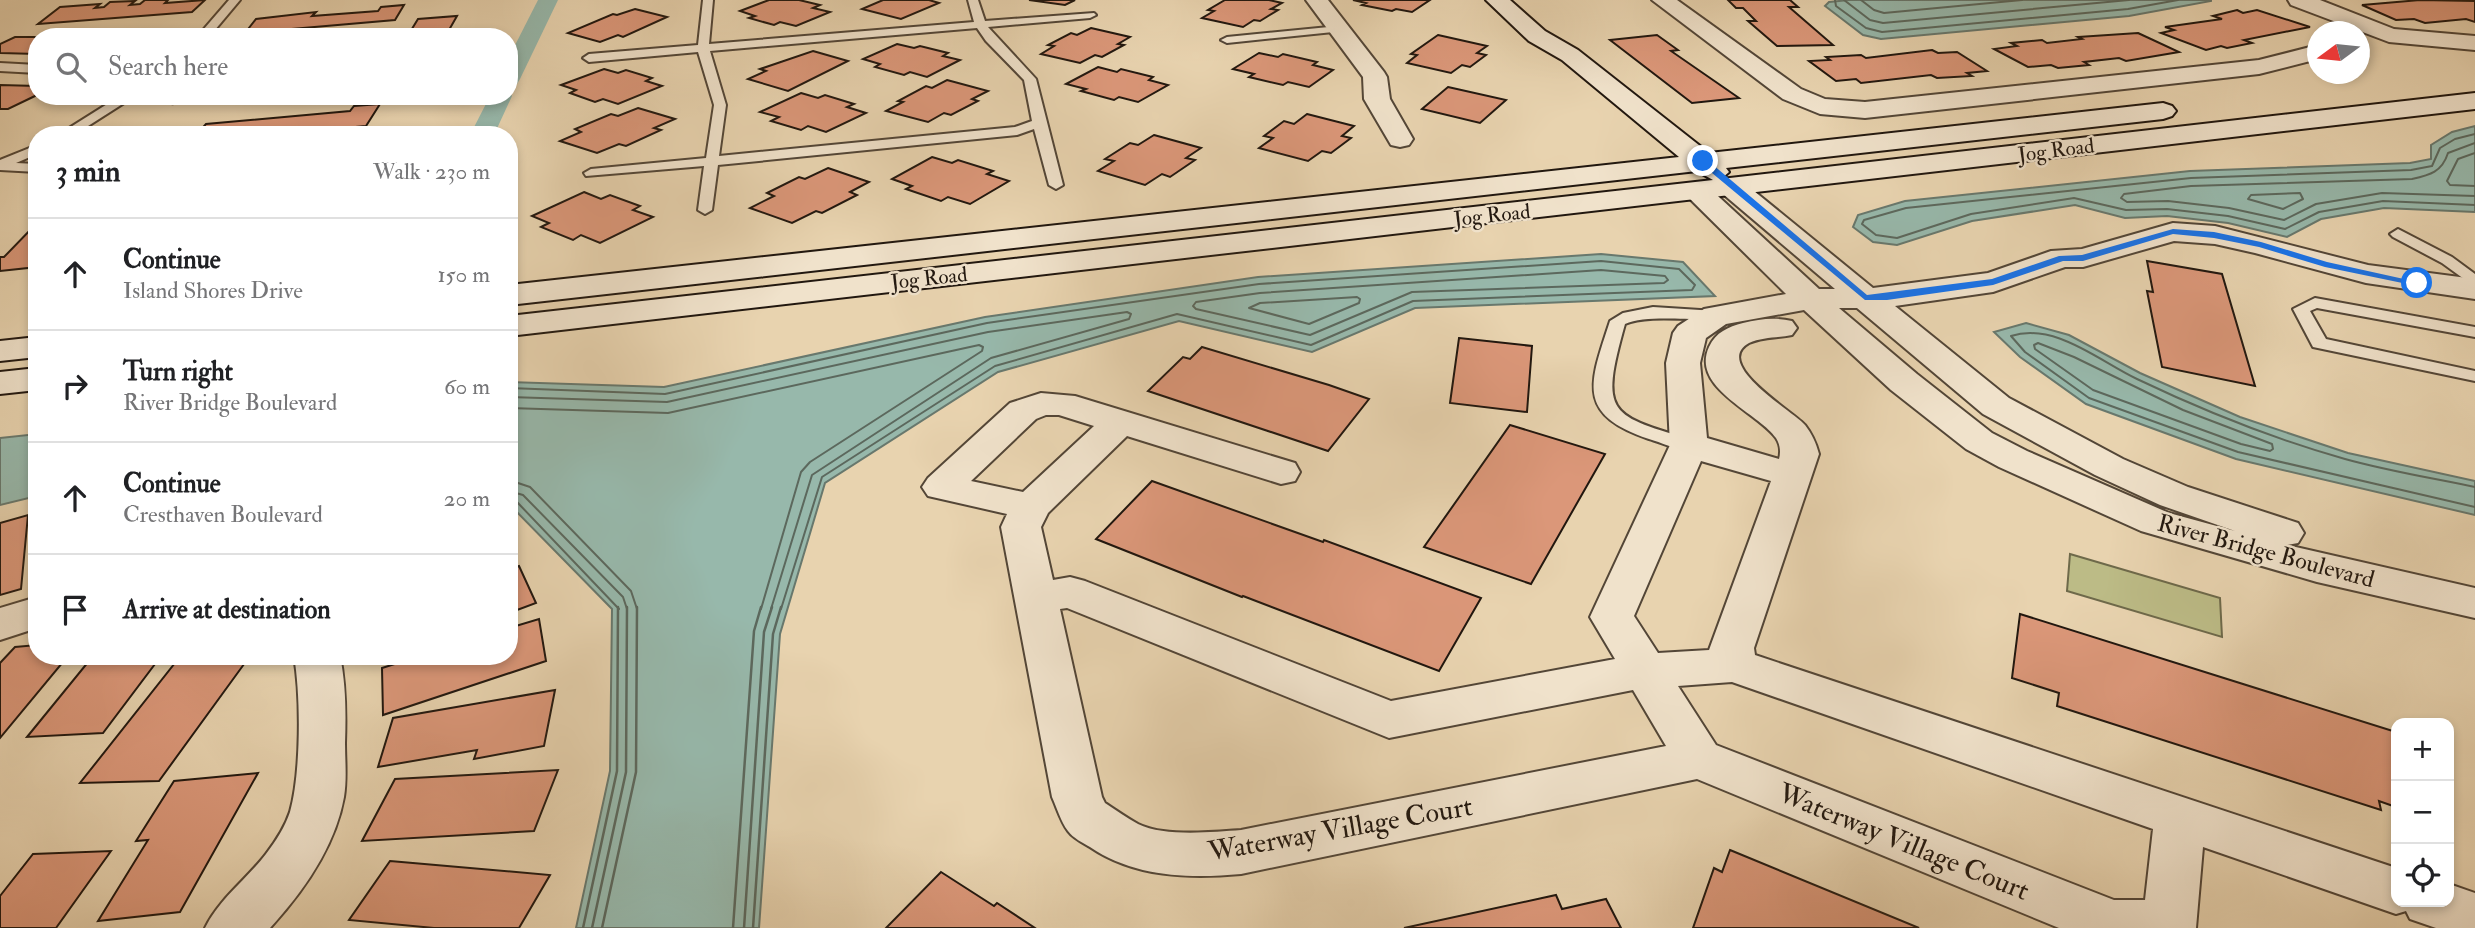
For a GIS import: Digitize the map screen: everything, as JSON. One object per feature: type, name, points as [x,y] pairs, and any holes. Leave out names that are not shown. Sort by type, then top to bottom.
[{"type":"street","points":[[1317,0],[1375,78],[1377,99],[1400,139]]},
{"type":"street","points":[[1497,0],[1537,36],[1570,55],[1700,176]]},
{"type":"street","points":[[1664,0],[1792,94],[1820,106],[1865,110],[2259,67],[2307,55]]},
{"type":"street","points":[[2299,0],[2365,23],[2389,35]]},
{"type":"street","points":[[2370,40],[2389,35],[2475,43]]},
{"type":"street","points":[[1537,36],[1545,58],[1649,151],[1700,176]]},
{"type":"street","points":[[2420,83],[2475,77]]},
{"type":"street","name":"Jog Road","points":[[1700,176],[1733,188],[2475,101]]},
{"type":"street","name":"Jog Road","points":[[518,294],[844,273],[1700,176],[2188,108]]},
{"type":"street","name":"Jog Road","points":[[518,325],[1649,151]]},
{"type":"street","name":"River Bridge Boulevard","points":[[1700,176],[1822,310],[1932,405],[1979,441],[2174,496],[2251,524],[2356,554],[2475,580]]},
{"type":"street","name":"River Bridge Boulevard","points":[[1733,188],[1876,301],[1978,392],[2078,471],[2155,522],[2316,568],[2475,603]]},
{"type":"street","points":[[1699,759],[1612,617],[1689,445],[1683,363],[1690,333],[1716,316],[1822,310],[1876,301],[2043,287],[2081,271],[2083,258],[2173,232],[2214,235],[2261,245],[2366,274],[2475,289]]},
{"type":"street","points":[[1734,665],[1731,648],[1800,454],[1797,442],[1778,419],[1742,393],[1729,378],[1723,360],[1725,346],[1734,338],[1751,331],[1822,310]]},
{"type":"street","points":[[0,351],[28,348]]},
{"type":"street","points":[[0,383],[28,380]]},
{"type":"street","points":[[1932,405],[1978,392]]},
{"type":"street","points":[[1121,421],[1031,507],[942,486],[1023,411],[1041,404],[1062,404],[1121,421],[1281,472]]},
{"type":"street","points":[[1689,445],[1793,475]]},
{"type":"street","name":"Waterway Village Court","points":[[1031,507],[1021,527],[1077,797],[1087,818],[1128,845],[1168,853],[1209,855],[1241,852],[1699,759],[2113,925],[2170,924],[2180,817]]},
{"type":"street","points":[[1036,598],[1070,592],[1389,720],[1644,671],[1734,665],[2391,889]]},
{"type":"street","points":[[0,624],[28,615]]},
{"type":"street","points":[[233,928],[254,909],[280,878],[311,825],[319,796],[323,709],[318,665]]},
{"type":"street","points":[[2444,907],[2475,917]]},
{"type":"lane","points":[[210,28],[235,0]]},
{"type":"lane","points":[[705,210],[714,162],[720,105],[703,48],[708,0]]},
{"type":"lane","points":[[974,0],[981,25],[990,39],[1030,79],[1038,123],[1056,185]]},
{"type":"lane","points":[[589,58],[1090,15]]},
{"type":"lane","points":[[1227,40],[1339,29]]},
{"type":"lane","points":[[0,67],[28,69]]},
{"type":"lane","points":[[79,126],[115,105]]},
{"type":"lane","points":[[591,173],[1017,131],[1038,123]]},
{"type":"lane","points":[[0,166],[28,153]]},
{"type":"lane","points":[[0,166],[28,168]]},
{"type":"lane","points":[[2398,234],[2447,260],[2475,282]]},
{"type":"lane","points":[[2475,331],[2315,303],[2301,309],[2319,343],[2475,376]]},
{"type":"lane","points":[[1689,445],[1627,427],[1609,413],[1602,400],[1603,368],[1618,321],[1631,313],[1716,316]]},
{"type":"shaded area","points":[[2070,554],[2220,598],[2222,637],[2067,591]]},
{"type":"water","points":[[2211,1],[2129,16],[1881,39],[1863,35],[1825,6],[1829,2]]},
{"type":"water","points":[[2475,126],[2475,212],[2384,208],[2321,219],[2287,237],[2228,223],[2167,216],[2125,218],[2075,205],[1972,221],[1897,245],[1873,242],[1853,227],[1858,215],[1905,201],[2190,171],[2410,163],[2431,159],[2431,145],[2452,132]]},
{"type":"water","points":[[1601,254],[1683,262],[1715,296],[1415,308],[1312,352],[1179,321],[998,372],[825,483],[780,634],[759,928],[576,928],[610,771],[612,609],[518,513],[518,382],[664,387],[985,317],[1258,277]]},
{"type":"water","points":[[2026,323],[2069,335],[2140,373],[2240,417],[2348,453],[2475,481],[2475,515],[2236,459],[2086,404],[2020,357],[1994,332]]},
{"type":"water","points":[[28,435],[28,498],[0,505],[0,438]]},
{"type":"building","points":[[145,0],[168,0],[165,3],[205,0],[192,12],[38,24],[60,7],[100,4],[95,8],[104,7],[110,2],[135,1],[130,5],[140,4]]},
{"type":"building","points":[[769,0],[799,0],[820,5],[813,8],[830,12],[796,26],[780,22],[774,25],[749,18],[755,16],[740,11]]},
{"type":"building","points":[[883,0],[929,0],[939,3],[901,19],[862,9]]},
{"type":"building","points":[[1029,0],[1075,0],[1065,5]]},
{"type":"building","points":[[1225,0],[1269,0],[1282,3],[1271,9],[1278,10],[1243,27],[1202,18],[1214,11],[1208,10]]},
{"type":"building","points":[[1353,0],[1430,0],[1412,12],[1362,5],[1366,3]]},
{"type":"building","points":[[1728,0],[1790,0],[1798,7],[1789,7],[1833,45],[1777,46],[1748,21],[1756,21],[1743,8],[1736,8]]},
{"type":"building","points":[[2420,0],[2475,1],[2475,22],[2466,19],[2425,23],[2414,19],[2396,20],[2362,5]]},
{"type":"building","points":[[404,5],[395,20],[303,28],[249,28],[256,19],[316,12],[312,16],[378,11],[381,7]]},
{"type":"building","points":[[635,9],[667,17],[623,37],[618,35],[600,42],[568,33],[613,14]]},
{"type":"building","points":[[2237,10],[2243,13],[2257,10],[2307,28],[2244,40],[2252,43],[2206,50],[2161,33],[2174,30],[2165,27],[2222,19],[2213,16]]},
{"type":"building","points":[[457,16],[450,28],[412,28],[418,19]]},
{"type":"building","points":[[1091,28],[1130,37],[1118,44],[1124,45],[1102,57],[1095,55],[1080,63],[1041,54],[1054,46],[1048,45],[1071,33],[1077,35]]},
{"type":"building","points":[[2138,33],[2179,52],[2126,61],[2119,58],[2084,62],[2089,65],[2058,68],[2051,65],[2028,67],[1994,49],[2017,46],[2011,43],[2042,40],[2047,43],[2082,39],[2078,37]]},
{"type":"building","points":[[1438,35],[1487,46],[1477,53],[1486,55],[1470,67],[1462,65],[1451,73],[1407,63],[1417,55],[1411,54]]},
{"type":"building","points":[[1657,35],[1678,50],[1671,51],[1739,98],[1692,103],[1610,40]]},
{"type":"building","points":[[15,37],[28,37],[28,54],[0,53],[0,44]]},
{"type":"building","points":[[897,44],[948,53],[943,56],[960,60],[927,77],[910,72],[904,75],[875,67],[880,64],[863,59]]},
{"type":"building","points":[[1932,50],[1938,53],[1957,52],[1987,71],[1967,73],[1972,76],[1937,78],[1931,75],[1861,83],[1856,79],[1836,81],[1809,61],[1830,60],[1826,57],[1861,55],[1866,58]]},
{"type":"building","points":[[813,51],[848,61],[788,91],[748,79],[766,71],[760,69]]},
{"type":"building","points":[[1259,53],[1278,57],[1283,54],[1317,62],[1313,65],[1333,70],[1309,87],[1288,82],[1283,85],[1249,77],[1254,74],[1233,69]]},
{"type":"building","points":[[1098,67],[1117,72],[1121,69],[1153,77],[1149,80],[1168,85],[1138,102],[1119,97],[1114,100],[1066,84]]},
{"type":"building","points":[[604,69],[618,73],[626,70],[652,78],[646,81],[662,86],[618,104],[603,99],[595,102],[570,93],[576,90],[561,85]]},
{"type":"building","points":[[947,80],[988,91],[972,99],[978,101],[951,115],[944,113],[928,122],[886,111],[903,102],[898,101],[926,86],[932,88]]},
{"type":"building","points":[[0,85],[28,86],[28,99],[8,109],[0,109]]},
{"type":"building","points":[[1448,87],[1506,100],[1480,123],[1422,109]]},
{"type":"building","points":[[801,93],[818,98],[825,95],[854,104],[847,107],[866,113],[826,132],[808,126],[801,130],[771,121],[779,117],[760,112]]},
{"type":"building","points":[[379,105],[366,126],[204,126],[350,111],[354,106]]},
{"type":"building","points":[[638,108],[675,119],[654,128],[661,130],[626,146],[619,144],[597,153],[560,141],[581,132],[575,129],[611,114],[618,116]]},
{"type":"building","points":[[1307,114],[1354,126],[1342,136],[1351,138],[1331,153],[1322,151],[1308,161],[1259,148],[1273,138],[1264,136],[1284,121],[1294,124]]},
{"type":"building","points":[[1154,135],[1201,148],[1186,158],[1195,160],[1170,177],[1162,174],[1145,185],[1098,171],[1114,161],[1105,159],[1130,143],[1138,145]]},
{"type":"building","points":[[932,157],[952,163],[958,160],[993,171],[987,174],[1009,181],[970,204],[948,197],[941,201],[906,189],[912,186],[892,179]]},
{"type":"building","points":[[828,168],[869,182],[850,192],[857,195],[822,213],[816,211],[792,223],[750,208],[774,196],[767,193],[799,177],[805,179]]},
{"type":"building","points":[[584,192],[601,199],[610,195],[640,206],[633,210],[653,217],[600,243],[581,235],[573,240],[541,227],[549,223],[532,216]]},
{"type":"building","points":[[28,232],[28,268],[0,271],[0,257],[4,257]]},
{"type":"building","points":[[2147,261],[2222,274],[2255,386],[2162,367],[2147,291],[2153,292]]},
{"type":"building","points":[[1459,338],[1532,346],[1527,412],[1450,403]]},
{"type":"building","points":[[1202,347],[1369,399],[1328,451],[1148,391],[1183,357],[1190,359]]},
{"type":"building","points":[[1510,425],[1605,454],[1531,584],[1424,547]]},
{"type":"building","points":[[1152,481],[1481,598],[1439,671],[1096,539]]},
{"type":"building","points":[[28,515],[21,589],[0,595],[0,523]]},
{"type":"building","points":[[518,566],[536,603],[518,610]]},
{"type":"building","points":[[2020,614],[2391,730],[2391,805],[2379,801],[2381,810],[2057,706],[2059,693],[2012,678]]},
{"type":"building","points":[[539,619],[546,661],[383,715],[382,668],[392,665],[518,665],[518,625]]},
{"type":"building","points":[[28,646],[28,665],[61,665],[0,738],[0,663],[15,647]]},
{"type":"building","points":[[86,665],[154,665],[103,733],[27,737]]},
{"type":"building","points":[[173,665],[243,665],[159,781],[80,783]]},
{"type":"building","points":[[555,690],[544,746],[474,759],[477,750],[378,767],[393,718]]},
{"type":"building","points":[[558,770],[534,831],[362,841],[395,779]]},
{"type":"building","points":[[258,773],[180,912],[98,921],[148,840],[136,841],[174,781]]},
{"type":"building","points":[[1730,850],[1919,928],[1693,928],[1714,868],[1722,872]]},
{"type":"building","points":[[111,851],[56,928],[0,928],[0,896],[33,854]]},
{"type":"building","points":[[390,861],[550,875],[519,928],[434,928],[349,920]]},
{"type":"building","points":[[941,872],[994,906],[997,903],[1035,928],[886,928]]},
{"type":"building","points":[[1556,895],[1562,909],[1606,899],[1621,928],[1404,928]]},
{"type":"waterway","points":[[518,61],[548,0]]},
{"type":"waterway","points":[[486,126],[497,105]]},
{"type":"route","points":[[1703,161],[1865,298],[1993,282],[2062,258],[2083,258],[2173,232],[2214,235],[2261,245],[2325,265],[2417,283]]}]
